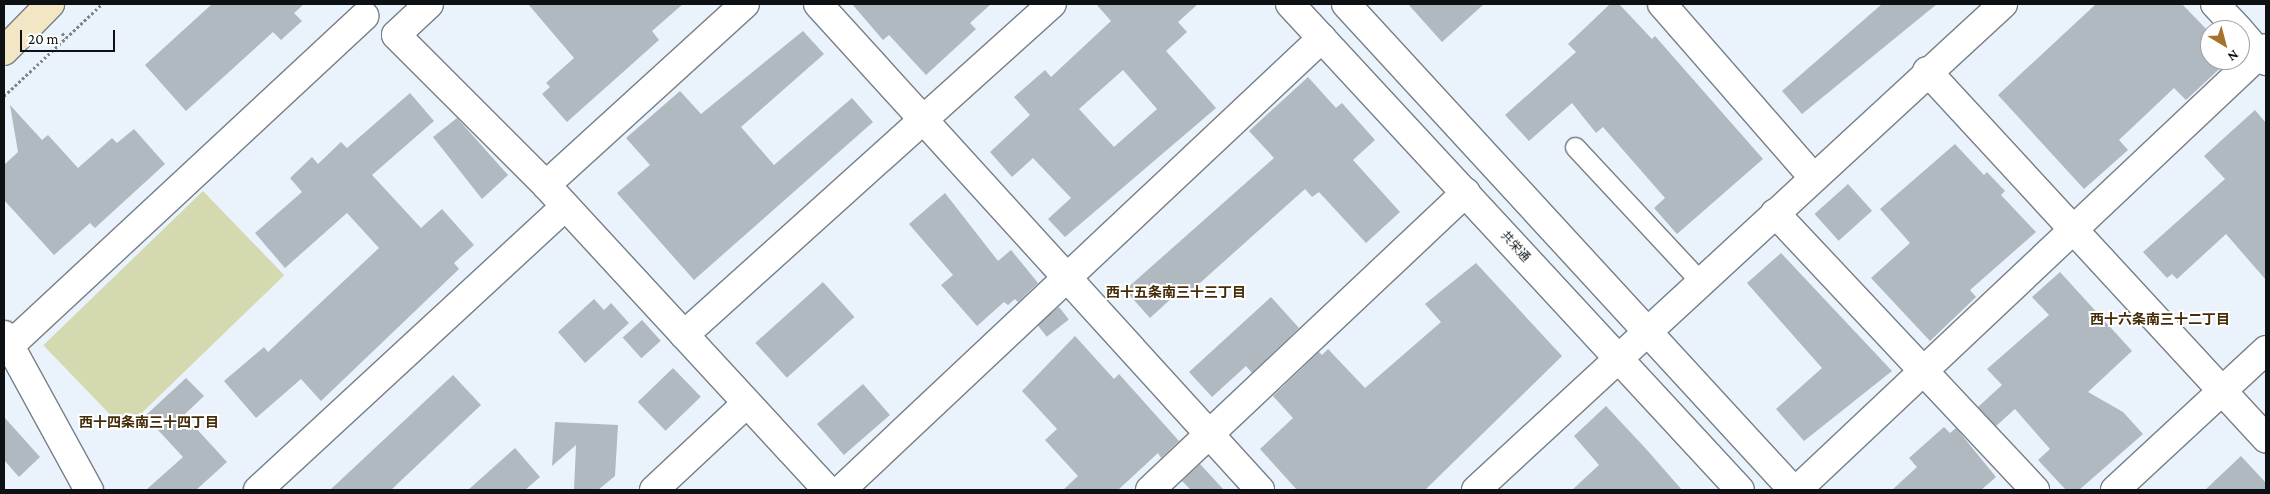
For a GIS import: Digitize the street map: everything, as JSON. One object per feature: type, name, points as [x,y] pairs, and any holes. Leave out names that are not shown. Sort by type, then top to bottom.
[{"type":"main road","points":[[4,51],[50,4]]},
{"type":"street","points":[[396,35],[429,4]]},
{"type":"street","points":[[546,185],[744,4]]},
{"type":"street","points":[[818,4],[1212,434],[1260,490]]},
{"type":"street","points":[[684,336],[926,121],[1052,4]]},
{"type":"street","name":"共栄通","points":[[1290,4],[1466,192],[1617,360],[1740,490]]},
{"type":"street","points":[[1346,4],[1646,332],[1795,490],[1924,374],[2075,229],[2264,54],[2250,41]]},
{"type":"street","points":[[1476,490],[1927,71],[2003,4]]},
{"type":"street","points":[[2215,4],[2229,20]]},
{"type":"street","points":[[1665,5],[1813,177]]},
{"type":"street","points":[[90,490],[6,344],[356,10],[396,35],[546,185],[827,490]]},
{"type":"street","points":[[841,490],[1322,38]]},
{"type":"street","points":[[1927,71],[2075,229],[2266,438]]},
{"type":"street","points":[[1150,490],[1212,434],[1466,192]]},
{"type":"street","points":[[258,490],[566,207]]},
{"type":"street","points":[[1775,213],[1924,374],[2035,490]]},
{"type":"street","points":[[2115,490],[2266,350]]},
{"type":"street","points":[[654,490],[747,403]]},
{"type":"lane","points":[[1575,146],[1701,282]]},
{"type":"path","points":[[4,96],[66,38]]},
{"type":"green space","points":[[203,191],[284,275],[125,429],[43,345]]},
{"type":"building","points":[[212,4],[304,4],[294,13],[302,21],[281,40],[273,32],[186,111],[145,65]]},
{"type":"building","points":[[528,4],[683,4],[652,31],[659,40],[567,122],[542,94],[550,87],[546,83],[574,58]]},
{"type":"building","points":[[852,4],[991,4],[970,23],[976,29],[926,75],[889,35],[883,40]]},
{"type":"building","points":[[1096,4],[1198,4],[1178,22],[1187,32],[1166,51],[1216,108],[1065,237],[1048,219],[1071,198],[1033,158],[1012,177],[990,152],[1030,115],[1014,97],[1045,70],[1051,77],[1111,21]],"holes":[[[1123,70],[1157,109],[1114,147],[1079,109]]]},
{"type":"building","points":[[1408,4],[1484,4],[1442,42]]},
{"type":"building","points":[[1610,4],[1619,4],[1652,39],[1655,36],[1763,159],[1677,234],[1654,208],[1665,198],[1603,127],[1596,133],[1572,103],[1529,141],[1505,115],[1576,52],[1568,44]]},
{"type":"building","points":[[1882,4],[1937,4],[1802,114],[1782,91]]},
{"type":"building","points":[[2096,4],[2182,4],[2200,23],[2200,70],[2218,70],[2186,100],[2174,88],[2119,140],[2128,150],[2084,189],[1998,95]]},
{"type":"building","points":[[803,31],[824,54],[741,127],[774,165],[852,98],[873,122],[694,280],[617,193],[650,165],[626,138],[680,91],[701,114]]},
{"type":"building","points":[[1308,77],[1336,108],[1342,103],[1375,140],[1353,160],[1400,212],[1366,243],[1319,192],[1312,197],[1305,189],[1191,291],[1186,285],[1150,318],[1125,290],[1274,158],[1249,131]]},
{"type":"building","points":[[410,93],[434,121],[372,175],[421,228],[442,209],[474,245],[454,263],[459,269],[321,401],[301,379],[256,418],[224,381],[264,347],[268,352],[379,248],[347,213],[285,268],[255,233],[302,192],[290,178],[312,157],[318,164],[341,142],[347,148]]},
{"type":"building","points":[[10,105],[42,140],[48,135],[78,168],[112,138],[117,143],[134,129],[165,164],[95,228],[90,223],[54,255],[4,200],[4,165],[18,152]]},
{"type":"building","points":[[2255,110],[2266,123],[2266,280],[2226,234],[2177,279],[2172,274],[2167,278],[2143,252],[2225,179],[2204,156]]},
{"type":"building","points":[[457,118],[508,175],[482,199],[433,137]]},
{"type":"building","points":[[1955,144],[1984,175],[1987,172],[2005,191],[2001,195],[2036,232],[1970,290],[1976,297],[1930,341],[1871,278],[1910,243],[1880,209]]},
{"type":"building","points":[[1848,184],[1872,211],[1839,241],[1815,214]]},
{"type":"building","points":[[945,193],[998,261],[1011,250],[1038,283],[1018,302],[1015,299],[1008,305],[1004,302],[977,326],[941,285],[953,275],[909,224]]},
{"type":"building","points":[[1781,253],[1892,371],[1804,441],[1776,409],[1822,368],[1747,283]]},
{"type":"building","points":[[1476,263],[1562,356],[1425,490],[1297,490],[1260,449],[1293,418],[1273,396],[1319,352],[1322,355],[1328,349],[1365,388],[1441,322],[1425,304]]},
{"type":"building","points":[[2060,272],[2132,351],[2088,392],[2123,412],[2143,434],[2079,490],[2066,490],[2038,460],[2050,449],[2015,409],[1996,426],[1978,407],[2002,385],[1987,369],[2049,315],[2032,297]]},
{"type":"building","points":[[823,282],[854,317],[787,378],[755,343]]},
{"type":"building","points":[[1271,297],[1299,328],[1252,373],[1246,366],[1212,397],[1189,372]]},
{"type":"building","points":[[594,299],[604,310],[611,303],[629,323],[585,363],[558,332]]},
{"type":"building","points":[[1059,307],[1069,320],[1047,337],[1037,324]]},
{"type":"building","points":[[642,320],[661,341],[641,358],[623,337]]},
{"type":"building","points":[[1075,336],[1114,379],[1119,374],[1179,441],[1161,458],[1158,453],[1118,490],[1063,490],[1078,476],[1045,440],[1057,429],[1022,391]]},
{"type":"building","points":[[673,368],[701,397],[666,431],[638,402]]},
{"type":"building","points":[[453,375],[481,405],[391,490],[330,490]]},
{"type":"building","points":[[186,378],[204,396],[184,415],[227,462],[196,490],[146,490],[183,457],[145,416]]},
{"type":"building","points":[[863,384],[890,415],[844,455],[817,424]]},
{"type":"building","points":[[1606,406],[1682,490],[1572,490],[1599,465],[1574,436]]},
{"type":"building","points":[[4,417],[40,457],[19,477],[4,460]]},
{"type":"building","points":[[555,422],[618,425],[615,476],[598,490],[574,490],[576,445],[552,466]]},
{"type":"building","points":[[1944,427],[1950,433],[1956,428],[1996,477],[1981,490],[1892,490],[1917,467],[1909,458]]},
{"type":"building","points":[[515,448],[540,477],[525,490],[468,490]]},
{"type":"building","points":[[2241,456],[2266,483],[2266,490],[2205,490]]},
{"type":"building","points":[[1200,464],[1224,490],[1191,490],[1182,481]]},
{"type":"district","name":"西十五条南三十三丁目","points":[[1176,292]]},
{"type":"district","name":"西十六条南三十二丁目","points":[[2160,319]]},
{"type":"district","name":"西十四条南三十四丁目","points":[[149,422]]}]
